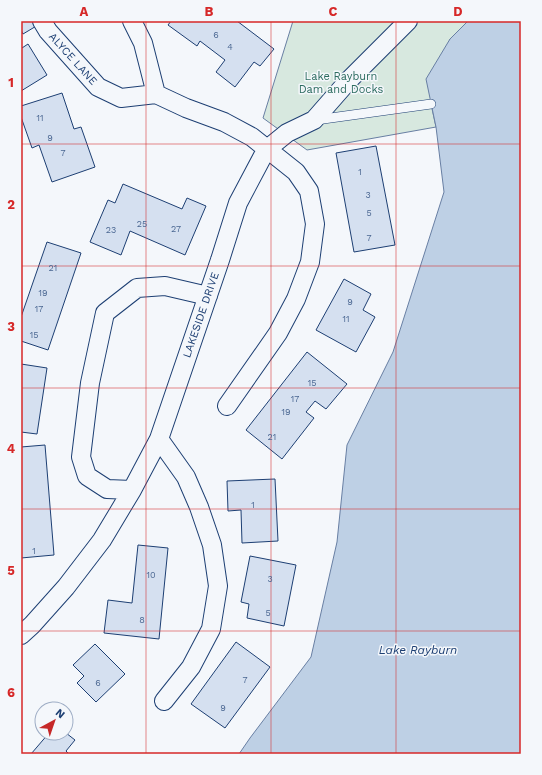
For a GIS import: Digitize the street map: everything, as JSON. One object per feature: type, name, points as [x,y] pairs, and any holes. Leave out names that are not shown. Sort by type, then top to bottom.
[{"type":"street","name":"ALYCE LANE","points":[[42,21],[48,31],[98,87],[121,98],[156,94]]},
{"type":"street","points":[[132,21],[143,44],[156,94],[186,108],[224,122],[252,137],[266,150],[296,172],[309,191],[315,224],[310,262],[296,299],[278,333],[227,406]]},
{"type":"street","name":"LAKESIDE DRIVE","points":[[21,635],[66,588],[102,540],[132,490],[159,439],[238,203],[266,150],[287,134],[314,120],[349,80],[408,21]]},
{"type":"street","points":[[132,490],[107,488],[87,476],[81,457],[90,382],[105,313],[137,288],[165,286],[208,296]]},
{"type":"street","points":[[159,439],[186,477],[200,507],[212,545],[218,586],[211,629],[191,667],[164,701]]},
{"type":"lane","points":[[314,120],[431,104]]},
{"type":"green space","name":"Lake Rayburn Dam and Docks","points":[[293,21],[468,21],[450,39],[431,104],[436,127],[307,150],[263,118]]},
{"type":"water","name":"Lake Rayburn","points":[[468,21],[521,21],[521,754],[239,754],[311,657],[337,542],[347,445],[393,352],[444,192],[436,127],[426,79],[450,39]]},
{"type":"building","points":[[21,21],[35,21],[38,25],[23,34],[21,30]]},
{"type":"building","points":[[171,21],[237,21],[274,49],[260,66],[254,62],[235,87],[216,72],[225,60],[200,41],[197,46],[168,25]]},
{"type":"building","points":[[28,44],[47,75],[21,91],[21,46],[22,48]]},
{"type":"building","points":[[62,93],[74,129],[81,127],[95,167],[52,182],[39,145],[32,148],[21,117],[21,106]]},
{"type":"building","points":[[376,146],[395,245],[354,252],[336,153]]},
{"type":"building","points":[[123,184],[182,209],[187,198],[206,206],[185,255],[130,231],[121,255],[90,242],[108,200],[115,203]]},
{"type":"building","points":[[47,242],[81,253],[48,350],[21,341],[21,317]]},
{"type":"building","points":[[344,279],[371,294],[363,310],[375,317],[356,352],[316,330]]},
{"type":"building","points":[[307,352],[347,384],[326,409],[315,401],[306,412],[314,418],[282,459],[246,430]]},
{"type":"building","points":[[21,364],[47,368],[37,434],[21,432]]},
{"type":"building","points":[[45,445],[54,555],[21,558],[21,447]]},
{"type":"building","points":[[275,479],[278,541],[242,543],[241,510],[228,511],[227,481]]},
{"type":"building","points":[[138,545],[168,548],[159,639],[104,633],[108,600],[132,603]]},
{"type":"building","points":[[250,556],[296,565],[284,626],[247,618],[249,604],[241,602]]},
{"type":"building","points":[[236,642],[270,667],[225,728],[191,704]]},
{"type":"building","points":[[95,644],[125,674],[96,702],[77,683],[84,676],[73,665]]},
{"type":"building","points":[[75,740],[66,751],[69,754],[31,754],[42,741]]}]
